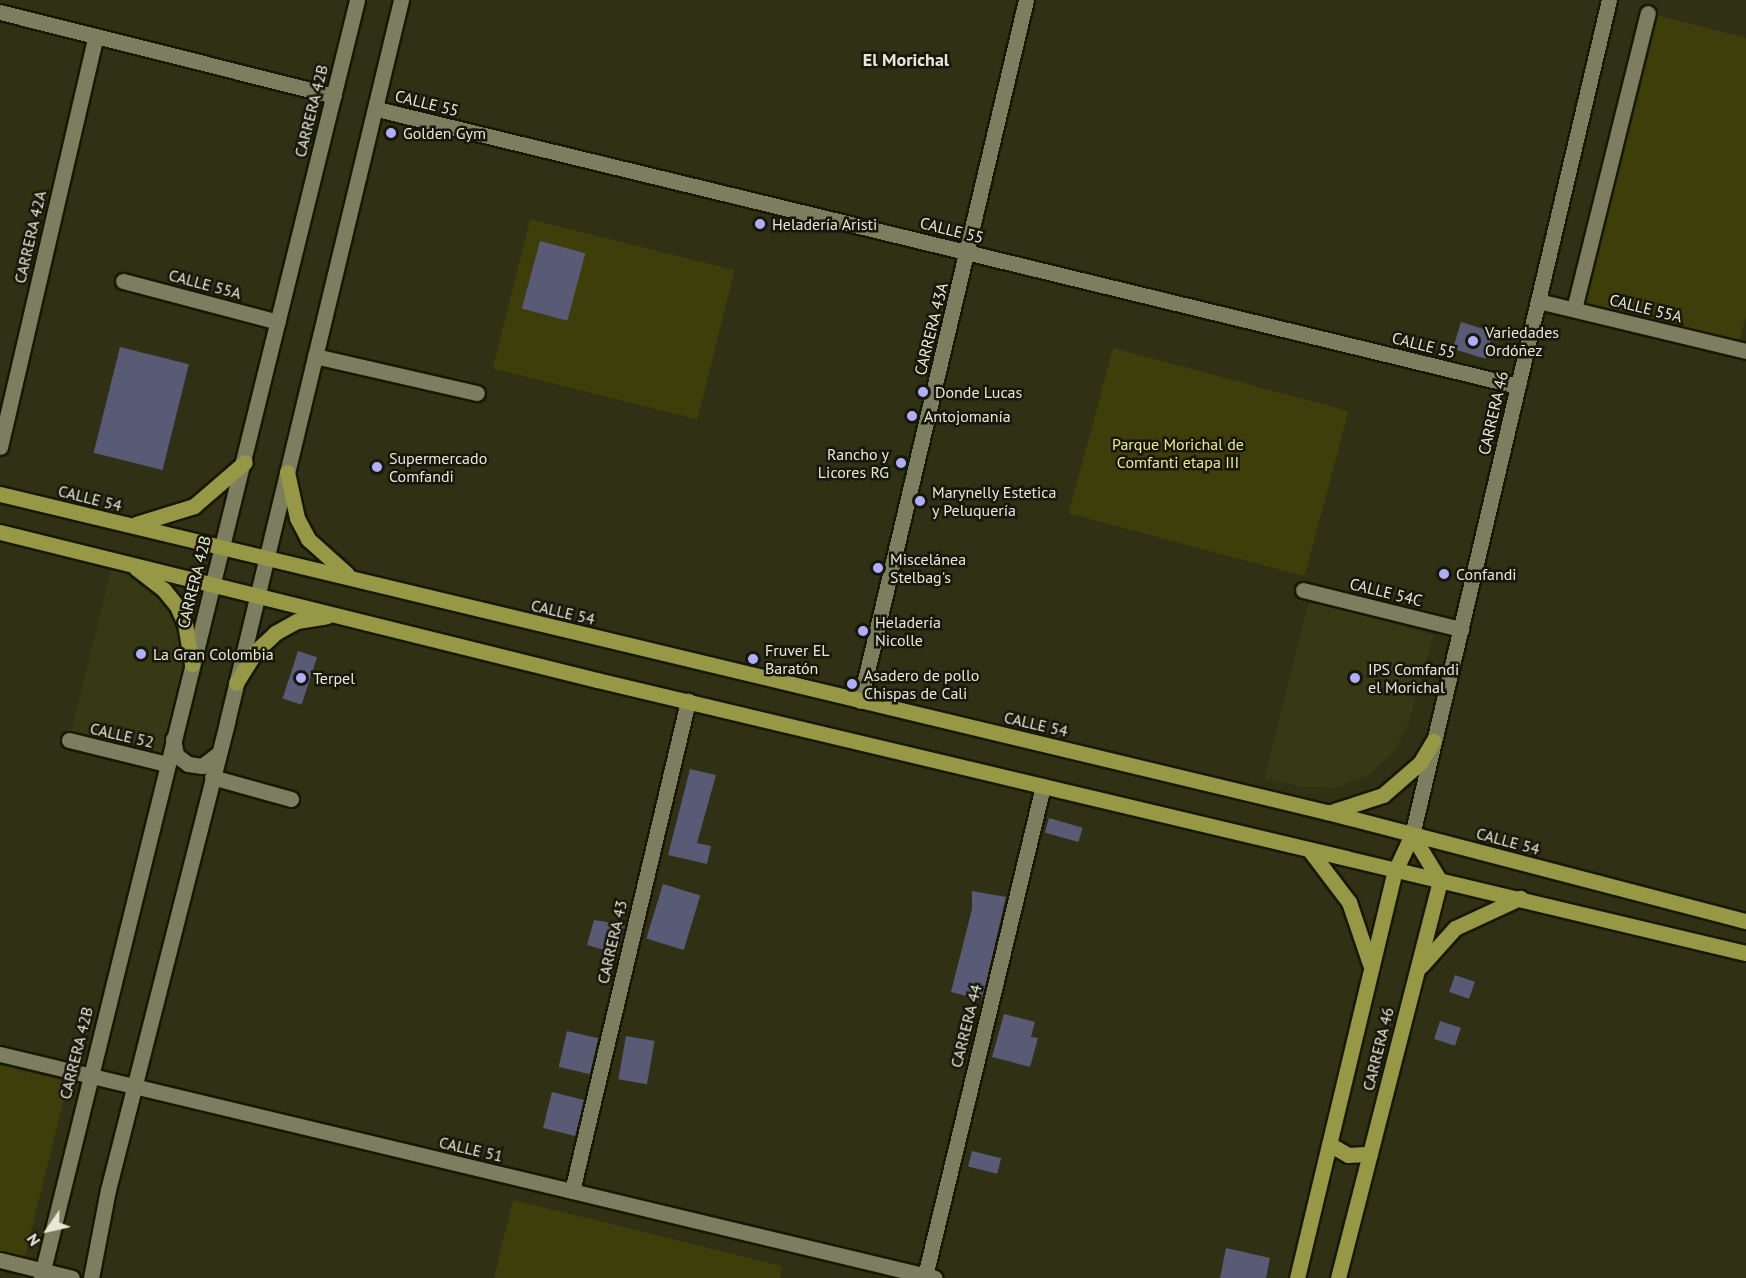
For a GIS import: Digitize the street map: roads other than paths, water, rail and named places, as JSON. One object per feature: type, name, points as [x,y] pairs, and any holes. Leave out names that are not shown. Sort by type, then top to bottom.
[{"type":"main road","points":[[128,526],[194,506],[245,462]]},
{"type":"main road","points":[[287,472],[297,518],[308,539],[340,571],[383,588]]},
{"type":"main road","name":"CALLE 54","points":[[0,494],[383,588],[1327,812],[1746,921]]},
{"type":"main road","points":[[0,532],[1311,852],[1520,898],[1746,953]]},
{"type":"main road","points":[[114,558],[150,576],[164,590],[185,624],[192,664]]},
{"type":"main road","points":[[236,683],[256,651],[284,628],[308,618],[343,617]]},
{"type":"main road","points":[[1327,812],[1383,795],[1408,775],[1433,741]]},
{"type":"main road","points":[[1412,835],[1440,881]]},
{"type":"main road","name":"CARRERA 46","points":[[1297,1278],[1395,871],[1412,835]]},
{"type":"main road","points":[[1311,852],[1349,902],[1363,934],[1371,972]]},
{"type":"main road","name":"CARRERA 46","points":[[1338,1278],[1440,881]]},
{"type":"main road","points":[[1413,985],[1423,963],[1455,928],[1520,898]]},
{"type":"main road","points":[[1329,1144],[1348,1155],[1370,1154]]},
{"type":"street","name":"CARRERA 42B","points":[[42,1274],[88,1075],[173,733],[245,462],[357,0]]},
{"type":"street","points":[[91,1278],[134,1086],[236,683],[377,109],[401,0]]},
{"type":"street","name":"CARRERA 43A","points":[[860,701],[969,253],[1026,0]]},
{"type":"street","name":"CARRERA 46","points":[[1412,835],[1609,0]]},
{"type":"street","points":[[0,12],[333,96]]},
{"type":"street","points":[[1574,309],[1648,13]]},
{"type":"street","name":"CARRERA 42A","points":[[0,447],[96,36]]},
{"type":"street","name":"CALLE 55","points":[[377,109],[1518,386]]},
{"type":"street","name":"CALLE 55A","points":[[123,281],[278,322]]},
{"type":"street","name":"CALLE 55A","points":[[1538,301],[1746,351]]},
{"type":"street","points":[[315,356],[477,393]]},
{"type":"street","name":"CALLE 54C","points":[[1303,590],[1461,629]]},
{"type":"street","name":"CARRERA 43","points":[[572,1191],[688,701]]},
{"type":"street","points":[[173,733],[173,748],[188,764],[209,763],[219,752]]},
{"type":"street","name":"CALLE 52","points":[[69,740],[167,764]]},
{"type":"street","points":[[212,777],[291,799]]},
{"type":"street","name":"CARRERA 44","points":[[930,1277],[1043,786]]},
{"type":"street","name":"CALLE 51","points":[[0,1054],[930,1277]]},
{"type":"street","points":[[0,1260],[42,1274],[72,1278]]},
{"type":"place","name":"Golden Gym","points":[[391,133]]},
{"type":"place","name":"Heladería Aristi","points":[[760,224]]},
{"type":"place","name":"Variedades Ordóñez","points":[[1473,341]]},
{"type":"place","name":"Donde Lucas","points":[[923,392]]},
{"type":"place","name":"Antojomanía","points":[[912,416]]},
{"type":"place","name":"Rancho y Licores RG","points":[[901,463]]},
{"type":"place","name":"Supermercado Comfandi","points":[[377,467]]},
{"type":"place","name":"Marynelly Estetica y Peluquería","points":[[920,501]]},
{"type":"place","name":"Miscelánea Stelbag's","points":[[878,568]]},
{"type":"place","name":"Confandi","points":[[1444,574]]},
{"type":"place","name":"Heladería Nicolle","points":[[863,631]]},
{"type":"place","name":"La Gran Colombia","points":[[141,654]]},
{"type":"place","name":"Fruver EL Baratón","points":[[753,659]]},
{"type":"place","name":"Terpel","points":[[301,678]]},
{"type":"place","name":"IPS Comfandi el Morichal","points":[[1355,678]]},
{"type":"place","name":"Asadero de pollo Chispas de Cali","points":[[852,684]]},
{"type":"district","name":"El Morichal","points":[[906,60]]},
{"type":"park label","name":"Parque Morichal de Comfanti etapa III","points":[[1178,453]]}]
